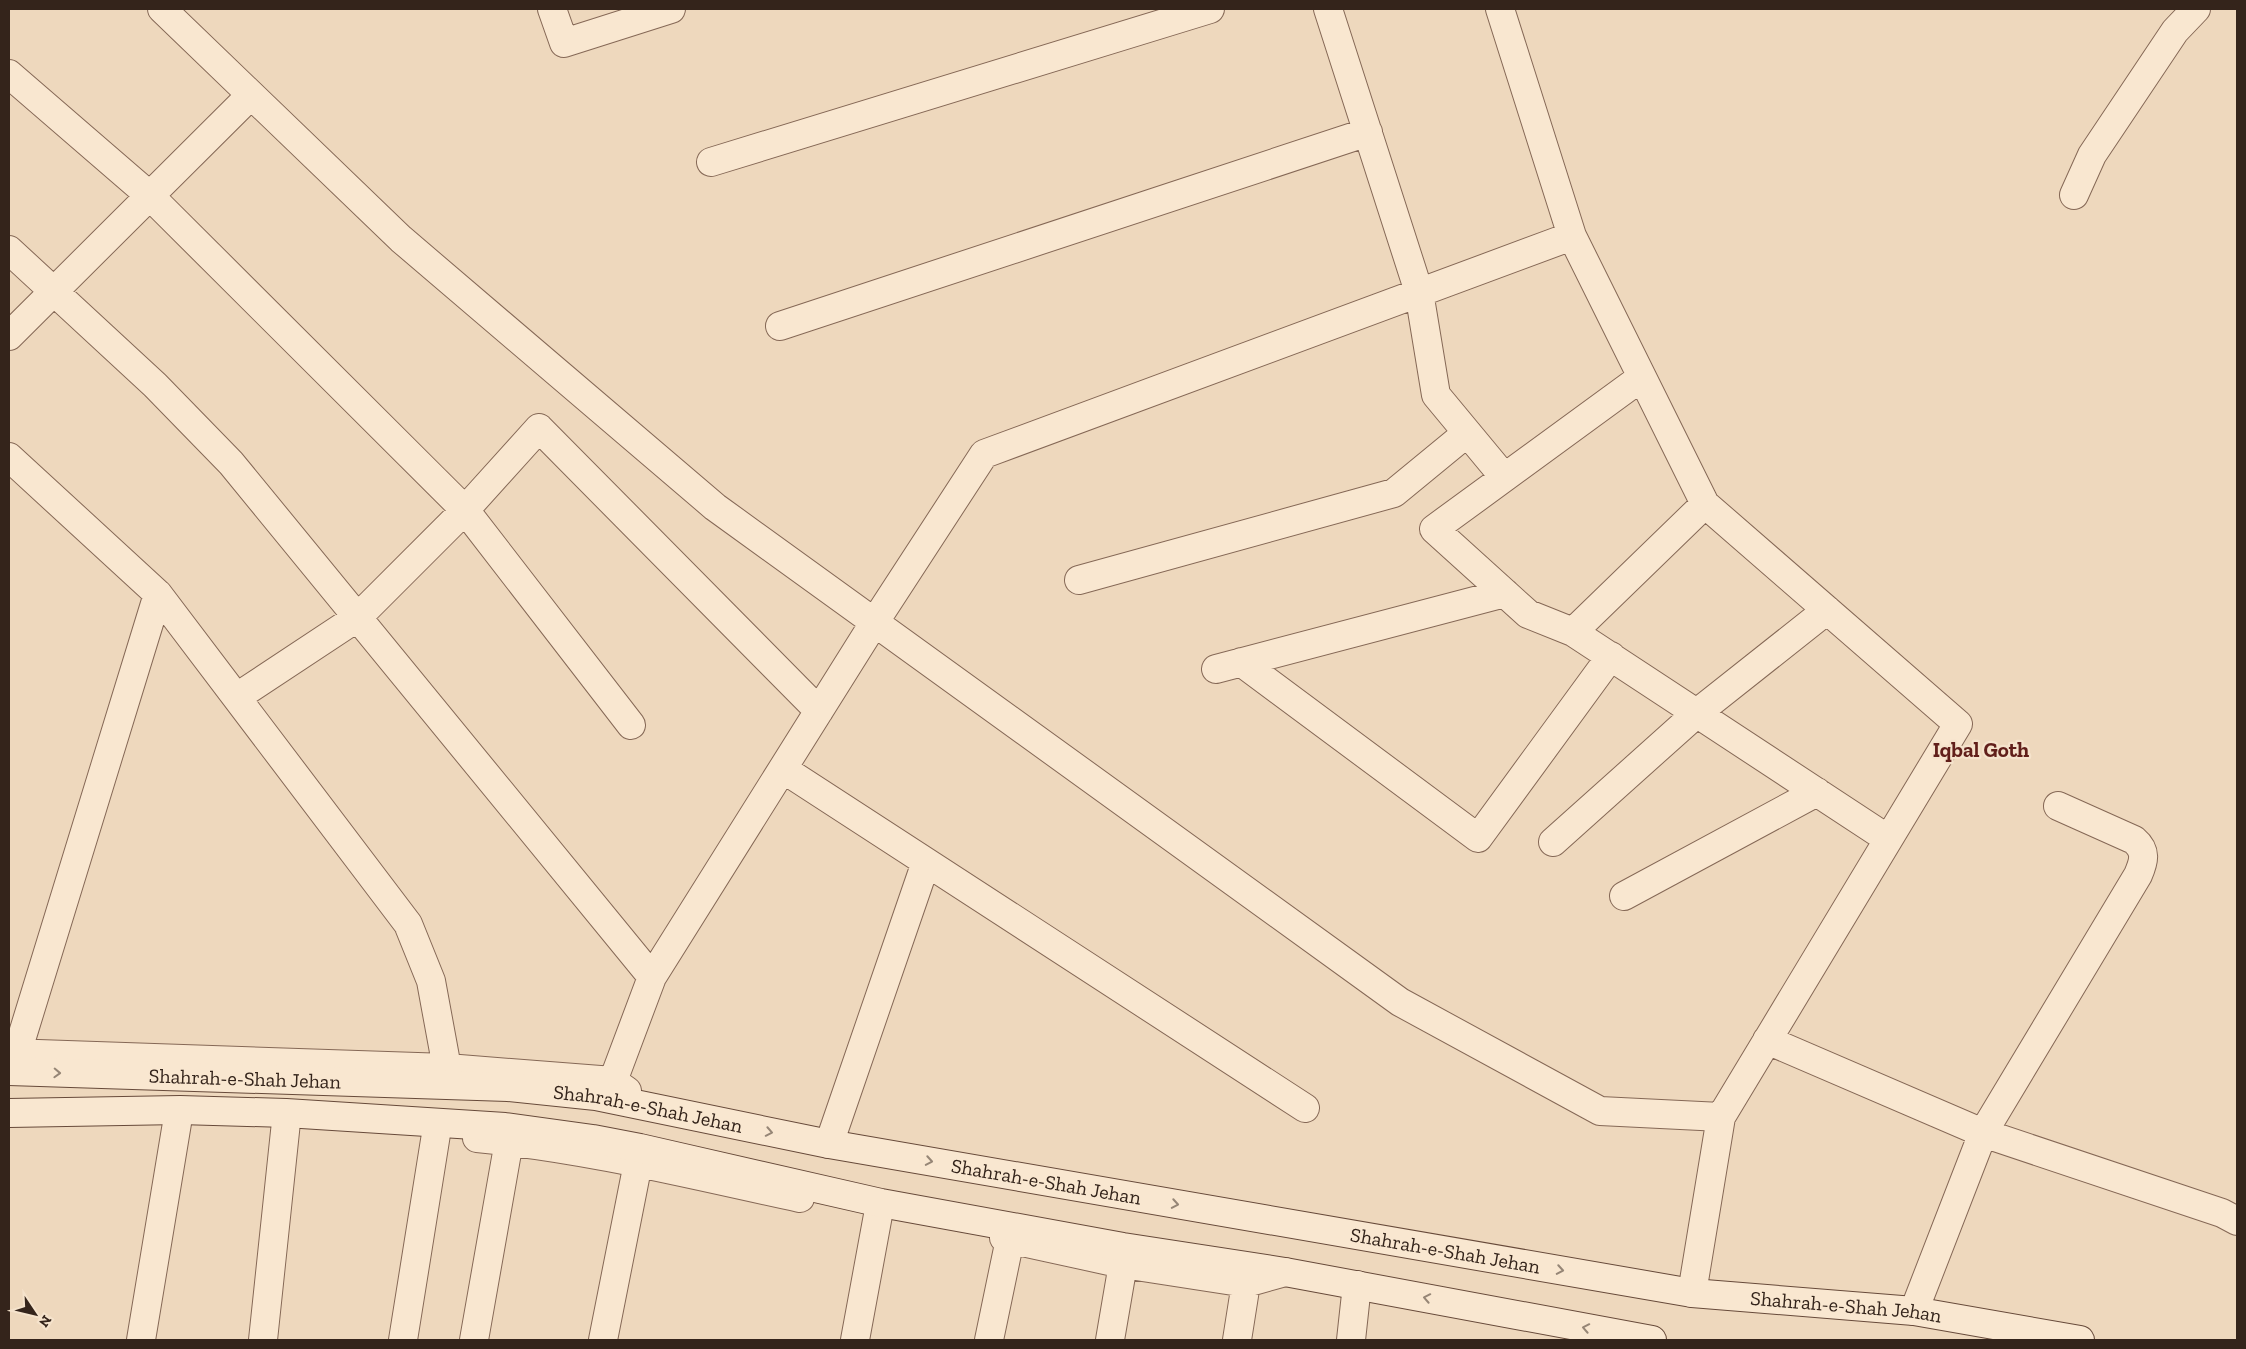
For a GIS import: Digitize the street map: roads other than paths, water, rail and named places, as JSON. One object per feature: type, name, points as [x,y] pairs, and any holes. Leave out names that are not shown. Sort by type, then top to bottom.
[{"type":"street","points":[[162,9],[401,239],[715,508],[1400,1002],[1600,1111],[1721,1116]]},
{"type":"street","points":[[552,9],[564,43],[671,9]]},
{"type":"street","points":[[711,162],[1210,9]]},
{"type":"street","points":[[1328,9],[1419,292],[1436,395],[1504,478]]},
{"type":"street","points":[[1500,9],[1572,236],[1705,504],[1958,724],[1721,1116],[1692,1292]]},
{"type":"street","points":[[2074,195],[2092,155],[2175,31],[2196,9]]},
{"type":"street","points":[[9,74],[149,195],[464,510],[631,725]]},
{"type":"street","points":[[9,336],[251,94]]},
{"type":"street","points":[[780,326],[1368,132]]},
{"type":"street","points":[[612,1081],[652,977],[874,623],[984,454],[1572,236]]},
{"type":"street","points":[[9,250],[155,385],[231,463],[652,977]]},
{"type":"street","points":[[1642,377],[1434,529],[1528,614],[1574,632],[1888,839]]},
{"type":"street","points":[[237,697],[358,617],[464,510],[540,428],[819,711]]},
{"type":"street","points":[[1079,580],[1394,493],[1468,433]]},
{"type":"street","points":[[9,457],[158,594],[408,924],[431,981],[447,1068]]},
{"type":"street","points":[[1574,632],[1705,504]]},
{"type":"street","points":[[158,594],[12,1059],[447,1068],[612,1081],[652,1109]]},
{"type":"street","points":[[1505,594],[1229,665],[1478,838],[1611,656]]},
{"type":"street","points":[[1553,842],[1697,713],[1826,610]]},
{"type":"street","points":[[783,769],[1305,1108]]},
{"type":"street","points":[[1624,896],[1817,792]]},
{"type":"street","points":[[1914,1311],[1983,1133],[2138,875],[2144,861],[2142,847],[2134,840],[2058,806]]},
{"type":"street","points":[[829,1144],[926,862]]},
{"type":"street","points":[[1767,1040],[1983,1133],[2222,1213],[2237,1221]]},
{"type":"street","name":"Shahrah-e-Shah Jehan","points":[[12,1059],[508,1087],[596,1096],[829,1144],[1692,1292],[1914,1311],[2080,1340]]},
{"type":"street","name":"Shahrah-e-Shah Jehan","points":[[9,1113],[180,1110],[286,1113],[505,1127],[881,1203],[1123,1247],[1285,1272],[1652,1340]]},
{"type":"street","points":[[263,1340],[286,1122]]},
{"type":"street","points":[[9,1124],[286,1122],[436,1134],[639,1155],[878,1215],[1010,1239],[1123,1264],[1246,1283],[1285,1272]]},
{"type":"street","points":[[141,1340],[177,1123]]},
{"type":"street","points":[[403,1340],[436,1134]]},
{"type":"street","points":[[474,1340],[508,1141]]},
{"type":"street","points":[[603,1340],[639,1155]]},
{"type":"street","points":[[855,1340],[878,1215]]},
{"type":"street","points":[[989,1340],[1010,1239]]},
{"type":"street","points":[[1110,1340],[1123,1264]]},
{"type":"street","points":[[1237,1340],[1246,1283]]},
{"type":"street","points":[[1351,1340],[1357,1286]]},
{"type":"district","name":"Iqbal Goth","points":[[1981,750]]}]
